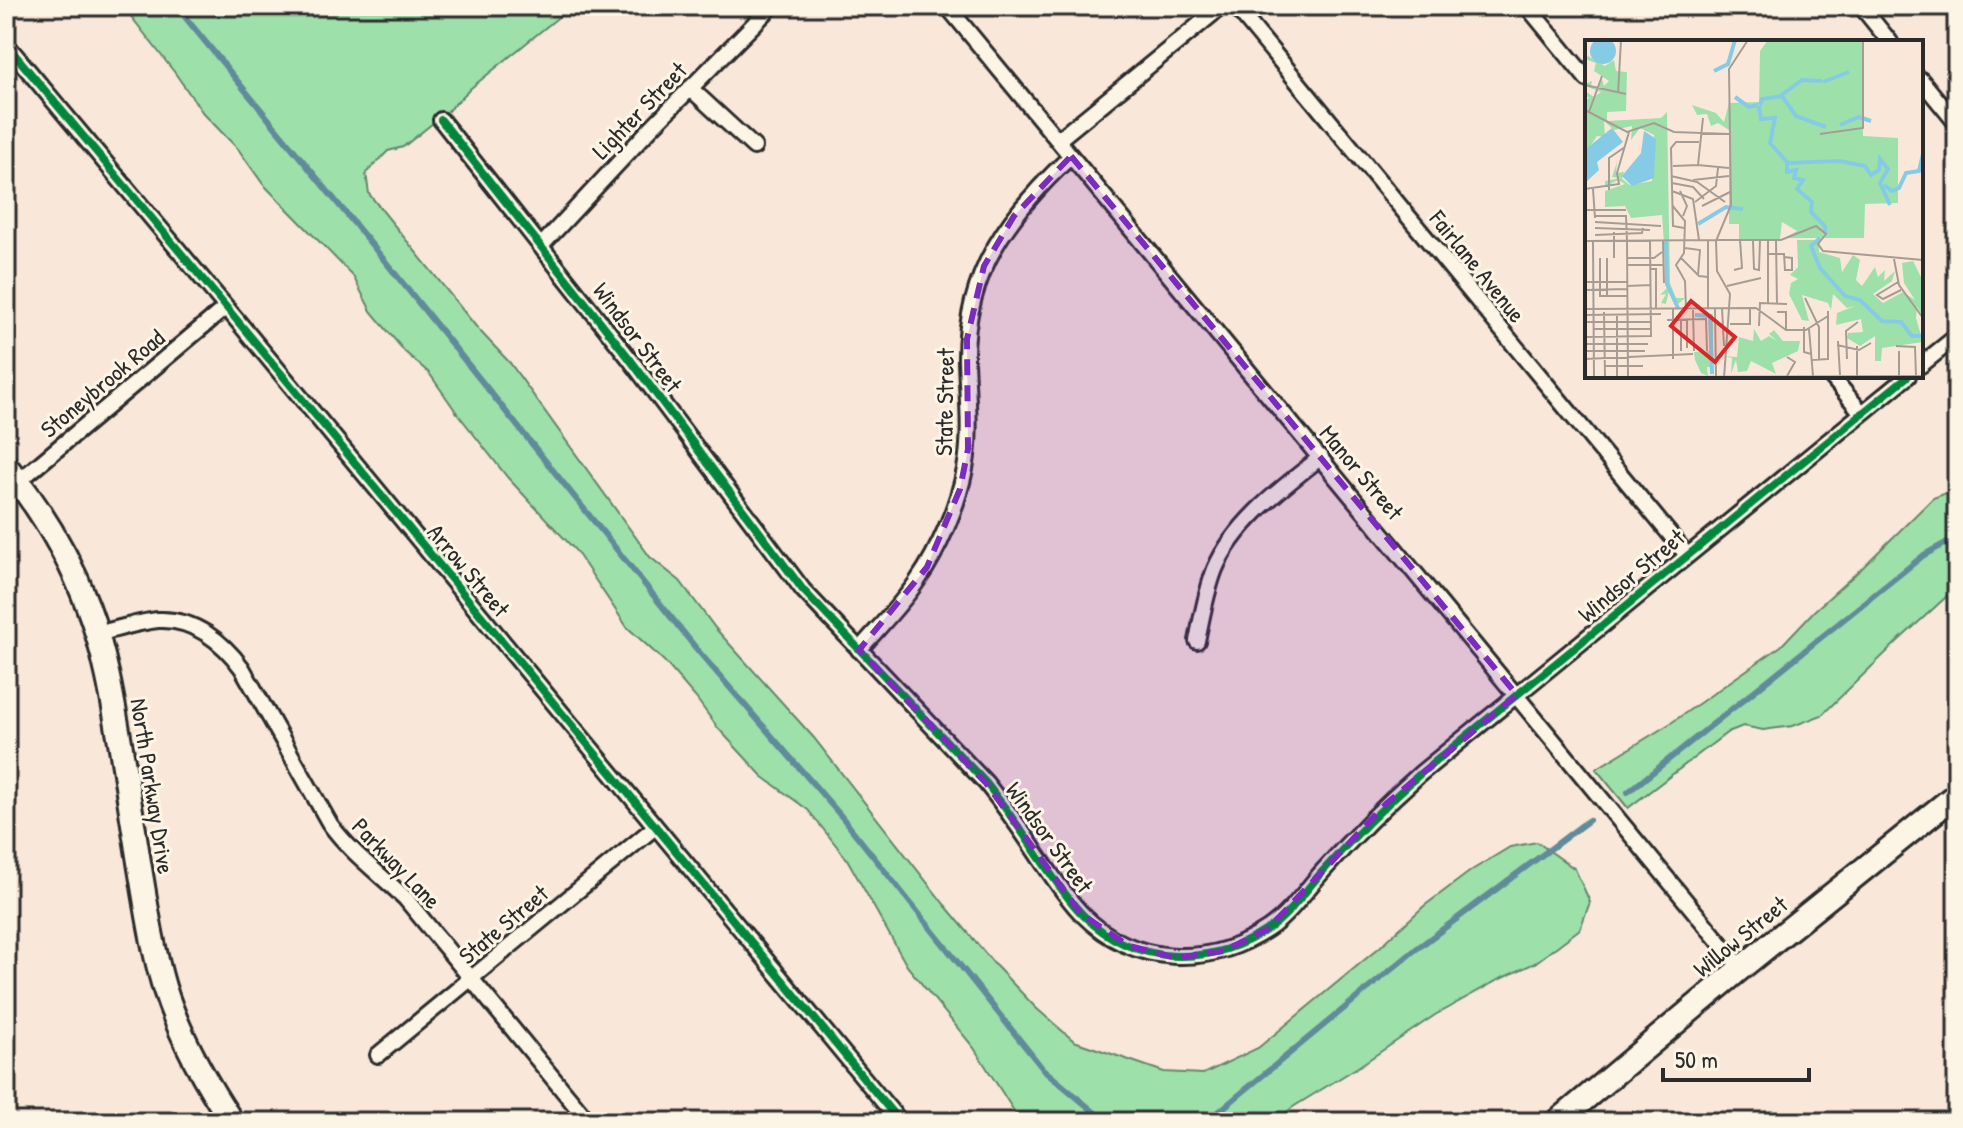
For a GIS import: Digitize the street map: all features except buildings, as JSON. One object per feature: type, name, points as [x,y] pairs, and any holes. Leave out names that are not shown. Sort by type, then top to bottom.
[{"type":"main road","name":"North Parkway Drive","points":[[10,480],[44,518],[88,606],[111,689],[149,925],[162,979],[187,1045],[232,1122]]},
{"type":"main road","name":"Willow Street","points":[[1557,1122],[1741,968],[1956,795]]},
{"type":"street","name":"Lighter Street","points":[[541,246],[772,6]]},
{"type":"street","name":"Manor Street","points":[[947,6],[1741,968]]},
{"type":"street","points":[[1058,140],[1222,6]]},
{"type":"street","name":"Fairlane Avenue","points":[[1235,6],[1687,555]]},
{"type":"street","points":[[1527,6],[1585,77]]},
{"type":"street","points":[[1861,6],[1888,40]]},
{"type":"street","name":"Arrow Street","points":[[6,44],[900,1122]]},
{"type":"street","points":[[1923,82],[1957,124]]},
{"type":"street","points":[[690,88],[754,147]]},
{"type":"street","name":"Windsor Street","points":[[441,120],[629,358],[803,590],[986,783],[1081,914],[1129,946],[1176,958],[1224,951],[1268,929],[1387,803],[1421,773],[1906,378]]},
{"type":"street","name":"State Street","points":[[859,650],[917,582],[954,508],[968,449],[967,339],[973,302],[984,266],[1014,216],[1071,156]]},
{"type":"street","name":"Stoneybrook Road","points":[[10,480],[226,307]]},
{"type":"street","points":[[1923,363],[1957,336]]},
{"type":"street","points":[[1833,378],[1862,413]]},
{"type":"street","points":[[1197,641],[1206,595],[1221,558],[1235,537],[1285,486],[1321,457]]},
{"type":"street","name":"Parkway Lane","points":[[97,634],[157,620],[169,621],[192,626],[211,636],[231,653],[339,837],[405,898],[589,1122]]},
{"type":"street","name":"State Street","points":[[378,1055],[655,827]]},
{"type":"highlighted area","points":[[1071,156],[1517,695],[1387,803],[1268,929],[1224,951],[1176,958],[1129,946],[1081,914],[986,783],[859,650],[927,567],[960,489],[968,449],[967,339],[984,266],[1014,216]]},
{"type":"green space","points":[[123,6],[572,6],[403,147],[388,151],[366,173],[369,194],[478,329],[510,363],[650,557],[680,581],[716,629],[814,738],[996,966],[1036,1008],[1074,1041],[1164,1072],[1203,1074],[1258,1048],[1380,947],[1424,906],[1472,870],[1510,847],[1537,842],[1575,869],[1590,902],[1580,929],[1535,963],[1435,1015],[1274,1122],[1021,1122],[974,1048],[907,966],[847,859],[808,810],[762,776],[664,661],[627,627],[576,551],[508,478],[429,373],[405,352],[371,311],[353,276],[263,184],[238,149],[203,113]]},
{"type":"green space","points":[[1957,489],[1957,587],[1822,715],[1793,726],[1763,730],[1743,726],[1728,732],[1628,808],[1596,769],[1671,723],[1781,646],[1933,498]]},
{"type":"waterway","points":[[176,6],[699,652],[841,816],[1043,1069],[1106,1122]]},
{"type":"waterway","points":[[1628,792],[1924,555],[1957,537]]},
{"type":"waterway","points":[[1195,1122],[1216,1114],[1415,950],[1589,820]]},
{"type":"cycle path","points":[[6,44],[900,1122]]},
{"type":"cycle path","points":[[441,120],[629,358],[803,590],[986,783],[1083,915],[1103,932],[1148,952],[1172,956],[1221,950],[1245,942],[1276,923],[1358,833],[1421,773],[1906,378]]}]
